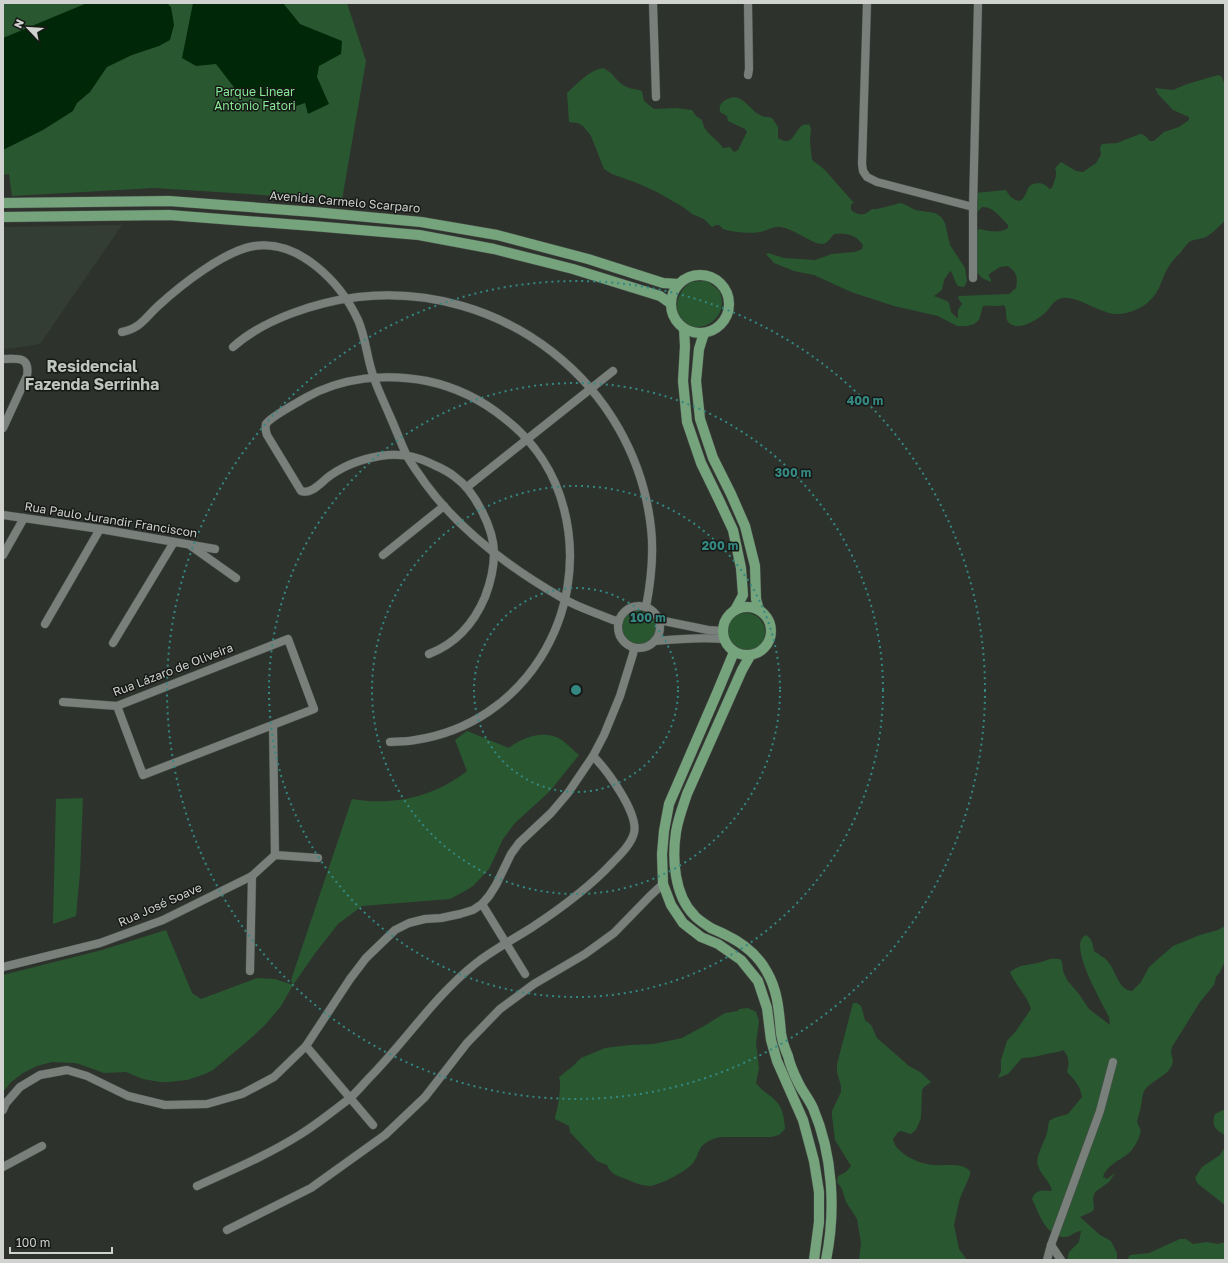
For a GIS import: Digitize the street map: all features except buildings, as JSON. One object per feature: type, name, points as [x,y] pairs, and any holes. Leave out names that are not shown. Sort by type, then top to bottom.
[{"type":"main road","name":"Avenida Carmelo Scarparo","points":[[3,203],[169,201],[421,222],[497,236],[588,259],[663,283],[678,284]]},
{"type":"main road","points":[[3,217],[169,215],[419,235],[494,249],[573,268],[660,296],[670,303]]},
{"type":"main road","points":[[696,275],[706,275],[715,279],[723,286],[728,294],[729,305],[727,315],[722,323],[714,330],[704,333],[694,333],[684,329],[674,318],[670,303],[672,293],[678,284],[686,278],[696,275]]},
{"type":"main road","points":[[684,329],[686,346],[683,381],[687,422],[701,463],[733,530],[741,568],[743,595],[735,610]]},
{"type":"main road","points":[[704,333],[698,348],[696,381],[700,419],[713,458],[745,526],[754,566],[756,599],[759,610]]},
{"type":"main road","points":[[743,607],[752,607],[759,610],[766,616],[770,624],[771,632],[765,648],[750,656],[734,652],[727,647],[723,635],[724,622],[728,615],[743,607]]},
{"type":"main road","points":[[734,652],[669,804],[664,831],[662,854],[663,884],[671,905],[683,923],[700,937],[718,944],[741,960],[758,981],[767,1008],[771,1040],[777,1061],[803,1120],[814,1161],[819,1192],[819,1222],[814,1260]]},
{"type":"main road","points":[[750,656],[742,670],[687,794],[680,815],[674,846],[677,881],[681,895],[694,915],[713,929],[738,942],[748,950],[760,961],[774,987],[778,1000],[782,1034],[788,1058],[798,1082],[812,1108],[823,1138],[828,1163],[832,1195],[826,1260]]},
{"type":"street","points":[[653,3],[656,97]]},
{"type":"street","points":[[748,3],[748,75]]},
{"type":"street","points":[[867,3],[862,132],[863,171],[867,177],[890,187],[973,207]]},
{"type":"street","points":[[973,278],[973,207],[978,3]]},
{"type":"street","points":[[122,332],[136,327],[183,284],[206,268],[244,248],[266,246],[286,250],[308,261],[328,276],[346,298],[358,321],[374,377],[406,455],[426,484],[444,506],[468,531],[529,578],[565,600],[613,620],[619,621]]},
{"type":"street","points":[[233,347],[251,334],[291,314],[346,298],[373,295],[402,295],[431,298],[462,305],[491,315],[515,327],[561,359],[579,376],[602,403],[619,429],[630,450],[646,497],[651,528],[652,553],[650,588],[646,607]]},
{"type":"street","points":[[3,359],[22,359],[27,363],[28,368],[27,376],[3,428]]},
{"type":"street","points":[[467,488],[613,371]]},
{"type":"street","points":[[390,742],[414,740],[438,735],[460,727],[482,716],[501,702],[535,667],[548,646],[558,624],[565,600],[569,579],[571,551],[567,522],[562,500],[553,478],[542,458],[528,439],[513,425],[476,398],[435,382],[394,376],[374,377],[346,382],[326,388],[285,410],[266,424],[265,430],[267,435],[301,491],[305,493],[310,491],[331,475],[347,466],[366,459],[387,455],[406,455],[422,460],[456,477],[467,488],[477,502],[487,522],[493,539],[494,552],[490,583],[480,609],[472,621],[453,641],[441,649],[429,654]]},
{"type":"street","points":[[383,555],[444,506]]},
{"type":"street","name":"Rua Paulo Jurandir Franciscon","points":[[3,515],[174,542],[215,550]]},
{"type":"street","points":[[3,555],[24,518]]},
{"type":"street","points":[[45,624],[100,530]]},
{"type":"street","points":[[113,643],[174,542]]},
{"type":"street","points":[[189,545],[236,578]]},
{"type":"street","points":[[632,607],[646,607],[654,612],[659,620],[660,633],[655,641],[648,647],[634,648],[622,640],[618,631],[619,621],[624,613],[632,607]]},
{"type":"street","points":[[659,620],[708,630],[723,635]]},
{"type":"street","points":[[655,641],[706,638],[723,635]]},
{"type":"street","name":"Rua Lázaro de Oliveira","points":[[63,702],[117,706],[288,639],[314,709],[273,725]]},
{"type":"street","points":[[3,1110],[6,1102],[20,1087],[40,1075],[67,1070],[86,1076],[128,1096],[165,1106],[207,1104],[242,1094],[274,1076],[306,1046],[350,980],[366,958],[382,940],[395,930],[409,923],[425,919],[441,918],[473,910],[482,904],[489,896],[511,854],[519,843],[551,813],[568,793],[592,756],[604,735],[620,696],[634,648]]},
{"type":"street","points":[[117,706],[143,776],[273,725],[275,855],[318,858]]},
{"type":"street","points":[[197,1186],[240,1167],[301,1134],[350,1098],[402,1043],[436,1000],[475,964],[506,942],[529,929],[565,905],[603,873],[621,853],[634,834],[635,827],[634,819],[628,805],[601,764],[592,756]]},
{"type":"street","name":"Rua José Soave","points":[[3,967],[100,943],[163,920],[252,876],[275,855]]},
{"type":"street","points":[[250,971],[252,876]]},
{"type":"street","points":[[227,1230],[311,1188],[385,1135],[425,1097],[467,1043],[500,1009],[534,984],[585,954],[614,933],[663,884]]},
{"type":"street","points":[[482,904],[525,974]]},
{"type":"street","points":[[306,1046],[373,1125]]},
{"type":"street","points":[[1047,1260],[1051,1244],[1100,1110],[1113,1062]]},
{"type":"street","points":[[3,1167],[42,1146]]},
{"type":"street","points":[[1051,1244],[1061,1260]]},
{"type":"shaded area","points":[[87,3],[167,3],[171,7],[174,25],[170,40],[107,67],[90,92],[77,103],[73,111],[43,130],[3,150],[3,38]]},
{"type":"shaded area","points":[[193,3],[283,3],[300,24],[342,41],[341,54],[319,66],[317,77],[329,104],[308,114],[305,103],[290,108],[267,100],[240,95],[216,64],[196,66],[182,58]]},
{"type":"shaded area","points":[[122,225],[40,344],[3,349],[3,227]]},
{"type":"green space","name":"Parque Linear Antonio Fatori","points":[[3,3],[347,3],[366,61],[342,200],[154,188],[12,196],[9,174],[3,175]]},
{"type":"green space","points":[[603,68],[625,86],[642,91],[644,101],[654,109],[676,108],[692,110],[696,116],[702,120],[705,129],[723,148],[730,147],[734,152],[738,150],[747,132],[745,129],[728,121],[727,116],[720,112],[722,103],[730,98],[735,97],[740,99],[760,115],[772,118],[778,127],[778,138],[783,141],[790,140],[803,125],[809,124],[811,129],[810,142],[812,160],[824,169],[854,203],[851,204],[851,210],[864,214],[872,209],[901,203],[915,210],[935,213],[941,217],[945,223],[950,245],[965,268],[967,281],[964,287],[958,286],[950,271],[944,280],[942,290],[934,296],[947,301],[951,312],[957,318],[958,310],[962,304],[958,298],[959,296],[1009,294],[1016,288],[1017,284],[1015,273],[1008,266],[1000,267],[989,274],[991,282],[982,278],[974,269],[974,233],[979,229],[1001,231],[1008,228],[1008,225],[990,208],[982,207],[976,214],[975,193],[1006,190],[1011,197],[1019,201],[1024,198],[1028,189],[1033,184],[1039,183],[1046,185],[1049,189],[1052,188],[1056,176],[1055,168],[1061,162],[1076,171],[1083,172],[1096,163],[1101,155],[1100,148],[1102,144],[1117,143],[1140,134],[1144,135],[1150,141],[1154,141],[1164,132],[1179,127],[1189,120],[1189,117],[1173,110],[1158,94],[1155,88],[1173,90],[1187,84],[1218,75],[1222,77],[1225,86],[1225,221],[1206,237],[1189,242],[1170,264],[1156,293],[1148,302],[1138,309],[1126,313],[1113,314],[1080,301],[1065,298],[1057,300],[1039,318],[1023,325],[1018,326],[1009,323],[1004,305],[983,306],[979,320],[974,324],[957,326],[938,316],[894,306],[851,292],[814,275],[794,271],[774,263],[766,254],[768,253],[784,258],[815,260],[832,254],[855,252],[862,249],[863,245],[850,235],[843,233],[834,234],[825,243],[819,244],[781,227],[775,227],[752,233],[727,230],[723,229],[719,225],[712,227],[704,219],[692,214],[657,192],[612,174],[604,169],[591,136],[583,126],[578,123],[569,122],[567,93],[579,81],[593,72]]},
{"type":"green space","points":[[707,281],[720,292],[722,301],[721,310],[718,316],[707,325],[694,327],[687,324],[682,319],[677,309],[679,296],[683,289],[692,282]]},
{"type":"green space","points":[[639,610],[651,615],[656,627],[651,639],[639,644],[627,639],[622,627],[627,615]]},
{"type":"green space","points":[[746,613],[756,616],[762,622],[765,632],[762,642],[756,648],[746,651],[736,648],[730,642],[727,632],[730,622],[736,616]]},
{"type":"green space","points":[[467,731],[509,748],[527,738],[549,735],[562,740],[579,755],[550,791],[514,824],[503,839],[489,869],[473,886],[450,899],[362,906],[338,924],[293,985],[291,980],[352,799],[368,801],[398,800],[427,793],[454,780],[467,771],[455,740]]},
{"type":"green space","points":[[83,798],[80,873],[76,916],[53,924],[56,799]]},
{"type":"green space","points":[[1225,926],[1225,961],[1216,977],[1214,985],[1200,1002],[1172,1047],[1171,1052],[1173,1063],[1170,1069],[1163,1076],[1150,1084],[1144,1091],[1137,1122],[1141,1131],[1137,1141],[1131,1151],[1111,1165],[1105,1173],[1103,1177],[1107,1179],[1115,1173],[1109,1182],[1095,1192],[1093,1198],[1093,1211],[1080,1217],[1100,1235],[1111,1241],[1117,1253],[1117,1260],[1067,1260],[1069,1252],[1079,1242],[1081,1231],[1066,1237],[1052,1232],[1043,1222],[1032,1199],[1037,1192],[1043,1190],[1052,1191],[1039,1169],[1037,1162],[1038,1155],[1047,1134],[1049,1121],[1068,1114],[1082,1097],[1077,1083],[1067,1072],[1067,1055],[1063,1050],[1029,1058],[1022,1058],[1008,1074],[998,1078],[1001,1071],[1001,1060],[1007,1041],[1031,1009],[1027,999],[1010,972],[1022,966],[1050,959],[1060,959],[1067,980],[1089,1009],[1110,1025],[1109,1017],[1091,982],[1083,962],[1080,945],[1083,937],[1086,935],[1090,938],[1094,951],[1108,961],[1121,984],[1128,990],[1132,991],[1141,982],[1149,967],[1173,946],[1200,935],[1218,930]]},
{"type":"green space","points":[[166,930],[192,993],[201,999],[257,978],[275,979],[293,985],[281,1006],[265,1025],[213,1070],[205,1074],[187,1080],[160,1082],[143,1079],[126,1072],[104,1073],[75,1063],[52,1062],[37,1066],[23,1073],[11,1082],[3,1092],[3,975],[102,950]]},
{"type":"green space","points":[[853,1003],[857,1003],[861,1006],[865,1020],[871,1025],[877,1038],[909,1066],[920,1072],[931,1082],[922,1090],[921,1118],[916,1130],[911,1134],[901,1131],[898,1132],[893,1139],[898,1149],[914,1160],[922,1163],[938,1165],[958,1165],[967,1168],[970,1171],[970,1175],[960,1198],[954,1225],[959,1249],[967,1260],[859,1260],[861,1243],[857,1219],[846,1202],[842,1189],[837,1182],[838,1176],[846,1172],[851,1166],[835,1140],[832,1116],[832,1111],[841,1092],[837,1064]]},
{"type":"green space","points":[[748,1008],[756,1012],[759,1021],[756,1043],[759,1068],[756,1083],[777,1102],[781,1109],[785,1129],[779,1135],[771,1137],[721,1137],[713,1139],[702,1146],[696,1159],[685,1170],[660,1183],[647,1186],[635,1183],[612,1173],[607,1165],[597,1161],[570,1132],[569,1126],[555,1119],[560,1091],[559,1077],[581,1058],[605,1048],[654,1044],[682,1038],[725,1013]]},
{"type":"green space","points":[[1225,1109],[1225,1135],[1216,1129],[1213,1121],[1215,1114]]},
{"type":"green space","points":[[1225,1147],[1225,1205],[1198,1184],[1195,1178],[1202,1167],[1220,1155]]},
{"type":"green space","points":[[1180,1239],[1186,1239],[1193,1244],[1207,1242],[1218,1244],[1225,1242],[1225,1260],[1127,1260],[1130,1255],[1149,1253]]},
{"type":"district","name":"Residencial Fazenda Serrinha","points":[[92,375]]}]
